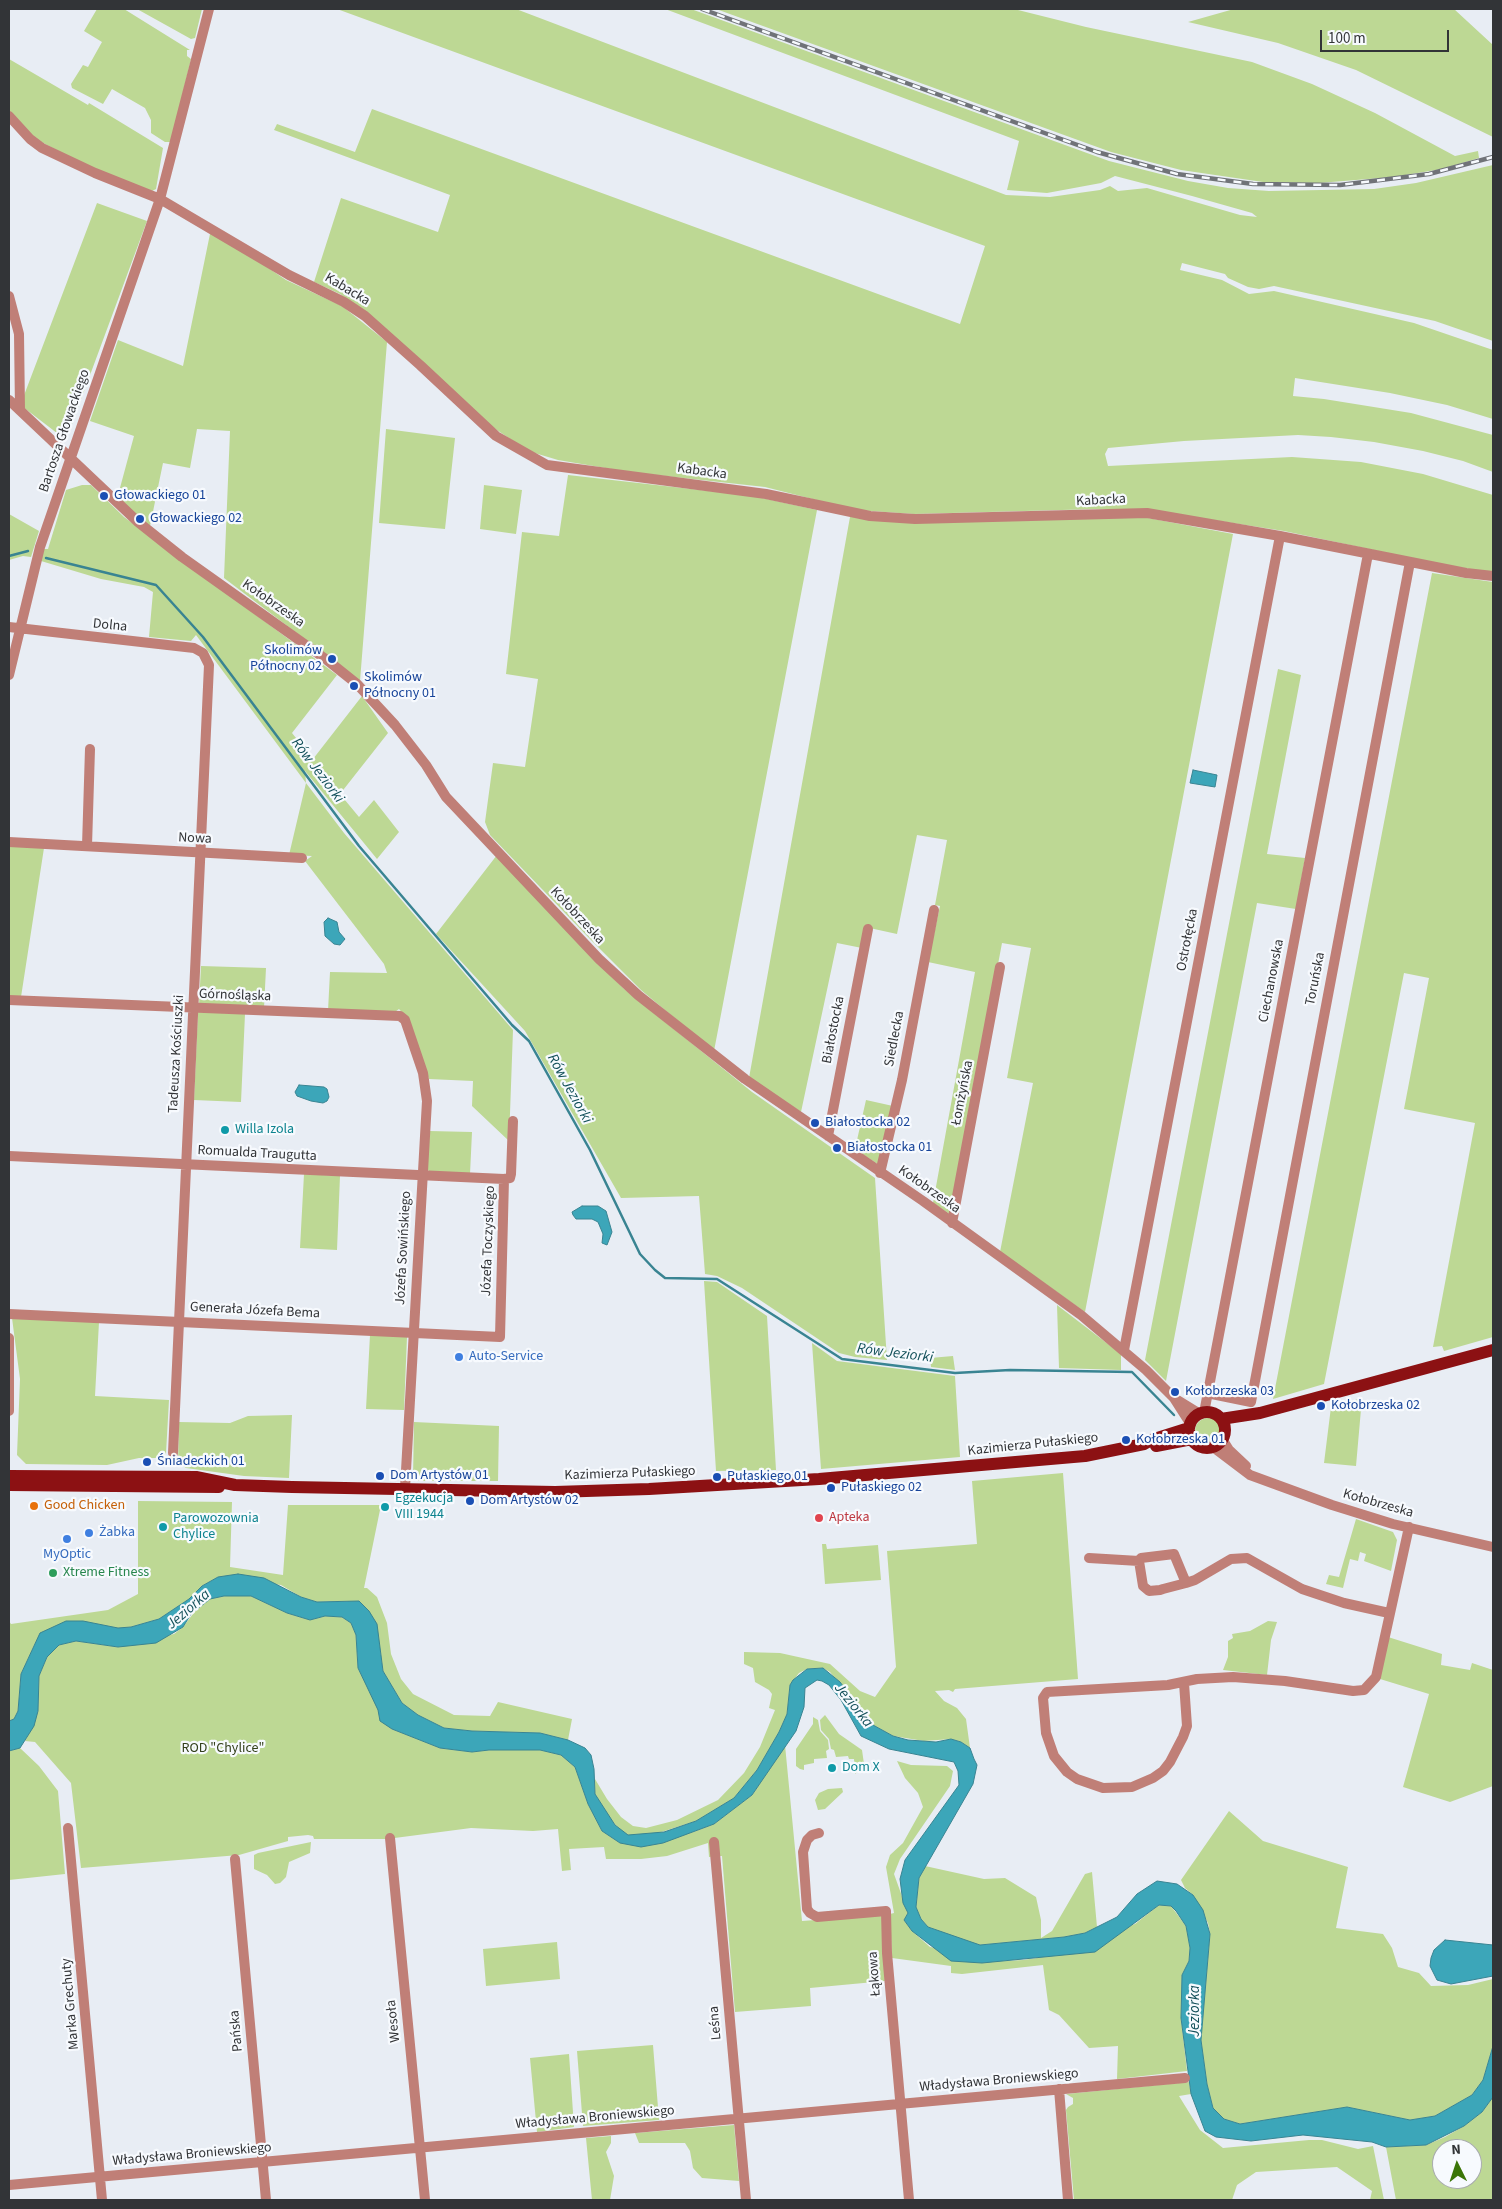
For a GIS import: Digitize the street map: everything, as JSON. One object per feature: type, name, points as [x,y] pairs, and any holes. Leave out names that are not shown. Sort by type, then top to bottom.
[{"type":"main road","points":[[1220,1434],[1214,1414],[1195,1423],[1200,1447],[1260,1413],[1493,1350]]},
{"type":"main road","name":"Kazimierza Pułaskiego","points":[[9,1485],[216,1487],[235,1485],[555,1492],[718,1486],[1085,1456],[1144,1444],[1195,1423]]},
{"type":"main road","name":"Kazimierza Pułaskiego","points":[[9,1476],[196,1477],[235,1485]]},
{"type":"street","name":"Bartosza Głowackiego","points":[[9,675],[40,547],[160,199],[209,9]]},
{"type":"street","name":"Kabacka","points":[[9,116],[30,139],[42,148],[95,173],[160,199],[289,275],[337,298],[365,316],[496,436],[547,465],[766,494],[870,516],[915,519],[1147,513],[1493,576]]},
{"type":"street","points":[[9,296],[18,334],[20,410]]},
{"type":"street","name":"Kołobrzeska","points":[[9,400],[71,457],[104,492],[138,522],[182,557],[327,660],[357,684],[400,732],[426,765],[446,797],[599,959],[676,1026],[745,1079],[1081,1315],[1124,1350],[1174,1398],[1195,1423]]},
{"type":"street","name":"Ostrołęcka","points":[[1124,1350],[1280,536]]},
{"type":"street","name":"Ciechanowska","points":[[1195,1423],[1207,1393],[1368,554]]},
{"type":"street","name":"Toruńska","points":[[1207,1393],[1251,1402],[1410,562]]},
{"type":"street","name":"Dolna","points":[[9,627],[20,630],[194,648],[206,657]]},
{"type":"street","name":"Tadeusza Kościuszki","points":[[173,1454],[209,665],[206,657]]},
{"type":"street","points":[[87,846],[90,749]]},
{"type":"street","name":"Nowa","points":[[9,842],[302,858]]},
{"type":"street","name":"Siedlecka","points":[[880,1173],[902,1080],[934,910]]},
{"type":"street","name":"Białostocka","points":[[828,1136],[868,929]]},
{"type":"street","name":"Łomżyńska","points":[[952,1223],[1000,967]]},
{"type":"street","name":"Górnośląska","points":[[9,1000],[400,1016]]},
{"type":"street","name":"Józefa Sowińskiego","points":[[400,1016],[408,1025],[426,1085],[405,1488]]},
{"type":"street","name":"Józefa Toczyskiego","points":[[500,1337],[504,1179],[510,1178],[511,1174],[513,1121]]},
{"type":"street","name":"Romualda Traugutta","points":[[9,1156],[504,1179]]},
{"type":"street","name":"Generała Józefa Bema","points":[[9,1314],[500,1337]]},
{"type":"street","points":[[9,1338],[9,1411]]},
{"type":"street","name":"Kołobrzeska","points":[[1220,1434],[1242,1471],[1352,1512],[1493,1547]]},
{"type":"street","points":[[1184,1683],[1187,1717],[1183,1737],[1170,1762],[1163,1771],[1153,1778],[1132,1787],[1103,1788],[1077,1779],[1067,1772],[1054,1756],[1046,1733],[1043,1698],[1047,1692],[1184,1683],[1197,1679],[1233,1677],[1285,1681],[1353,1691],[1364,1690],[1376,1677],[1409,1527]]},
{"type":"street","points":[[1088,1558],[1139,1561],[1141,1558],[1174,1554],[1186,1583]]},
{"type":"street","points":[[1139,1561],[1140,1577],[1143,1586],[1149,1591],[1195,1580],[1231,1559],[1247,1558],[1302,1590],[1344,1603],[1389,1613]]},
{"type":"street","name":"Marka Grechuty","points":[[68,1828],[102,2200]]},
{"type":"street","name":"Łąkowa","points":[[819,1833],[812,1835],[807,1840],[803,1852],[807,1909],[810,1913],[817,1917],[886,1911],[909,2200]]},
{"type":"street","name":"Wesoła","points":[[390,1838],[426,2200]]},
{"type":"street","name":"Leśna","points":[[714,1842],[746,2200]]},
{"type":"street","name":"Pańska","points":[[235,1859],[266,2200]]},
{"type":"street","name":"Władysława Broniewskiego","points":[[9,2185],[1185,2078]]},
{"type":"street","points":[[1059,2089],[1068,2200]]},
{"type":"green space","points":[[97,9],[124,9],[190,50],[187,50],[187,56],[191,59],[171,142],[165,142],[151,133],[151,120],[145,108],[112,89],[103,104],[72,88],[71,84],[83,65],[88,67],[102,42],[84,31]]},
{"type":"green space","points":[[137,9],[202,9],[195,38],[191,39]]},
{"type":"green space","points":[[337,9],[516,9],[1006,195],[1050,197],[1100,190],[1110,186],[1118,191],[1147,188],[1240,215],[1257,217],[1252,213],[1115,176],[1101,183],[1047,193],[1007,190],[1019,141],[665,9],[691,9],[1109,161],[1188,181],[1228,188],[1269,191],[1374,189],[1416,183],[1493,165],[1493,341],[1435,321],[1274,286],[1259,289],[1248,287],[1228,278],[1225,274],[1182,263],[1180,270],[1222,280],[1249,294],[1274,291],[1414,323],[1493,350],[1493,419],[1447,405],[1390,393],[1295,378],[1293,396],[1411,413],[1493,435],[1493,472],[1463,461],[1423,451],[1374,442],[1298,435],[1184,441],[1108,448],[1105,454],[1108,466],[1292,457],[1361,462],[1423,474],[1493,495],[1493,573],[1430,562],[1284,531],[1149,510],[1099,509],[914,514],[856,510],[765,487],[629,472],[558,460],[528,451],[491,426],[373,318],[340,294],[314,282],[341,198],[438,232],[450,195],[274,130],[277,124],[355,152],[372,109],[960,324],[985,246]]},
{"type":"green space","points":[[716,9],[1014,9],[1086,27],[1252,62],[1312,84],[1375,113],[1455,156],[1478,151],[1479,158],[1442,169],[1393,177],[1319,183],[1263,182],[1181,170],[1111,152]]},
{"type":"green space","points":[[1234,9],[1454,9],[1493,45],[1493,137],[1356,70],[1278,43],[1188,22]]},
{"type":"green space","points":[[9,59],[88,105],[89,103],[163,148],[156,189],[152,191],[83,164],[28,135],[9,113]]},
{"type":"green space","points":[[97,203],[147,221],[66,440],[23,407],[23,398]]},
{"type":"green space","points":[[211,229],[286,280],[342,306],[387,342],[360,681],[224,578],[230,431],[197,429],[190,468],[163,463],[150,526],[117,499],[134,436],[90,421],[118,340],[183,366]]},
{"type":"green space","points":[[386,429],[455,438],[445,529],[379,523]]},
{"type":"green space","points":[[568,475],[753,496],[817,510],[714,1051],[641,990],[590,939],[490,835],[485,822],[493,763],[525,767],[538,679],[506,674],[522,532],[559,536]]},
{"type":"green space","points":[[82,485],[91,485],[124,517],[337,675],[292,733],[313,759],[362,696],[388,733],[340,794],[359,817],[374,800],[399,832],[377,859],[305,771],[306,783],[196,635],[191,641],[149,637],[153,592],[144,587],[101,579],[41,561],[44,549],[48,549],[66,490]]},
{"type":"green space","points":[[484,485],[522,490],[516,534],[480,529]]},
{"type":"green space","points":[[9,514],[39,531],[31,557],[23,556],[9,560]]},
{"type":"green space","points":[[850,517],[1148,518],[1233,534],[1085,1312],[1000,1252],[1033,1083],[1007,1078],[1031,948],[1002,943],[951,1215],[933,1203],[975,972],[928,962],[940,906],[935,905],[947,840],[917,835],[897,934],[865,927],[862,948],[837,943],[801,1112],[749,1078]]},
{"type":"green space","points":[[1432,573],[1493,582],[1493,1337],[1444,1351],[1442,1346],[1433,1347],[1475,1123],[1404,1109],[1429,978],[1404,973],[1324,1384],[1273,1399]]},
{"type":"green space","points":[[1278,669],[1301,675],[1267,854],[1305,858],[1296,909],[1257,903],[1166,1381],[1145,1360]]},
{"type":"green space","points":[[306,783],[344,833],[513,1030],[509,1141],[472,1106],[473,1081],[429,1079],[408,1019],[399,1009],[392,1014],[328,1011],[330,972],[387,973],[384,964],[305,861],[312,856],[289,855]]},
{"type":"green space","points":[[9,846],[44,848],[21,997],[9,996]]},
{"type":"green space","points":[[497,855],[623,988],[752,1092],[875,1178],[887,1360],[855,1357],[839,1353],[742,1288],[717,1276],[705,1274],[699,1196],[621,1198],[525,1031],[436,934]]},
{"type":"green space","points":[[201,966],[266,968],[264,1008],[199,1005]]},
{"type":"green space","points":[[198,1012],[245,1014],[241,1102],[194,1100]]},
{"type":"green space","points":[[866,1100],[893,1106],[879,1165],[855,1149]]},
{"type":"green space","points":[[429,1131],[472,1132],[470,1174],[430,1172],[427,1169]]},
{"type":"green space","points":[[304,1174],[340,1176],[337,1250],[300,1248]]},
{"type":"green space","points":[[704,1281],[717,1282],[767,1316],[776,1470],[716,1471]]},
{"type":"green space","points":[[1057,1305],[1121,1354],[1121,1370],[1059,1368]]},
{"type":"green space","points":[[12,1318],[99,1322],[95,1396],[169,1400],[166,1453],[161,1458],[139,1458],[107,1465],[26,1464],[17,1455],[20,1379]]},
{"type":"green space","points":[[370,1335],[407,1337],[404,1410],[366,1409]]},
{"type":"green space","points":[[812,1343],[837,1361],[955,1376],[960,1457],[821,1469]]},
{"type":"green space","points":[[953,1356],[955,1370],[931,1367],[930,1358]]},
{"type":"green space","points":[[1362,1398],[1356,1466],[1324,1463],[1331,1407]]},
{"type":"green space","points":[[292,1415],[289,1478],[244,1476],[186,1468],[178,1462],[179,1422],[230,1423],[248,1416]]},
{"type":"green space","points":[[1208,1418],[1217,1422],[1221,1431],[1217,1440],[1208,1444],[1199,1440],[1195,1431],[1199,1422]]},
{"type":"green space","points":[[414,1422],[499,1426],[498,1481],[417,1481],[413,1478]]},
{"type":"green space","points":[[1063,1473],[1078,1679],[955,1689],[953,1692],[949,1690],[935,1691],[944,1701],[957,1708],[966,1719],[970,1748],[961,1742],[951,1739],[924,1741],[893,1736],[873,1725],[830,1672],[823,1668],[807,1669],[799,1673],[790,1685],[787,1714],[779,1732],[757,1770],[734,1798],[696,1821],[652,1835],[628,1835],[622,1832],[610,1819],[595,1794],[595,1779],[621,1817],[633,1826],[646,1828],[677,1820],[718,1800],[744,1773],[760,1747],[775,1710],[769,1708],[772,1694],[769,1690],[755,1682],[753,1668],[744,1664],[744,1652],[780,1653],[830,1664],[860,1691],[875,1697],[896,1667],[887,1551],[977,1544],[972,1481]]},
{"type":"green space","points":[[138,1501],[232,1502],[230,1567],[283,1575],[288,1505],[381,1505],[364,1588],[367,1588],[377,1597],[387,1623],[391,1654],[401,1679],[413,1694],[454,1715],[490,1716],[498,1702],[572,1719],[568,1740],[540,1733],[472,1731],[444,1728],[418,1715],[402,1703],[383,1671],[380,1650],[347,1601],[317,1602],[301,1597],[281,1585],[218,1577],[202,1586],[189,1599],[159,1619],[131,1627],[35,1644],[21,1674],[18,1711],[14,1719],[9,1721],[9,1621],[11,1624],[108,1610],[138,1594]]},
{"type":"green space","points":[[1356,1519],[1393,1532],[1397,1540],[1391,1571],[1364,1561],[1366,1554],[1360,1552],[1358,1561],[1350,1559],[1343,1588],[1326,1584],[1329,1575],[1339,1577]]},
{"type":"green space","points":[[822,1544],[826,1544],[827,1549],[878,1545],[881,1580],[825,1584]]},
{"type":"green space","name":"ROD \"Chylice\"","points":[[224,1596],[251,1596],[287,1613],[310,1620],[325,1616],[342,1617],[351,1623],[356,1635],[358,1668],[379,1710],[379,1715],[392,1729],[440,1748],[472,1752],[540,1750],[561,1755],[575,1767],[588,1804],[602,1831],[620,1843],[693,1832],[714,1824],[752,1795],[785,1745],[802,1921],[882,1915],[885,1981],[810,1988],[811,2006],[735,2012],[722,1856],[709,1857],[708,1843],[667,1856],[641,1859],[606,1859],[604,1847],[569,1849],[571,1870],[562,1871],[558,1829],[533,1831],[471,1828],[387,1839],[314,1839],[313,1836],[308,1835],[288,1837],[288,1841],[239,1855],[81,1868],[71,1783],[35,1742],[25,1741],[38,1711],[39,1676],[47,1657],[59,1645],[76,1641],[118,1647],[174,1634],[183,1627],[199,1606],[210,1599]]},
{"type":"green space","points":[[1268,1621],[1277,1622],[1271,1640],[1267,1675],[1223,1670],[1228,1657],[1228,1641],[1233,1638],[1232,1634],[1250,1631]]},
{"type":"green space","points":[[1388,1637],[1442,1654],[1441,1665],[1470,1670],[1472,1663],[1493,1670],[1493,1786],[1450,1802],[1403,1787],[1429,1694],[1380,1679]]},
{"type":"green space","points":[[825,1715],[839,1734],[862,1750],[864,1764],[855,1774],[854,1759],[849,1759],[848,1756],[836,1757],[834,1750],[831,1749],[829,1739],[821,1730],[820,1720]]},
{"type":"green space","points":[[813,1717],[818,1720],[820,1731],[828,1740],[829,1749],[826,1751],[827,1758],[814,1759],[814,1763],[804,1765],[804,1770],[796,1766],[796,1749],[813,1724]]},
{"type":"green space","points":[[20,1748],[39,1766],[58,1791],[65,1874],[9,1880],[9,1751]]},
{"type":"green space","points":[[897,1761],[911,1765],[947,1766],[953,1771],[950,1786],[900,1859],[894,1874],[908,1913],[904,1920],[912,1931],[930,1947],[1004,1961],[1023,1960],[1037,1958],[1135,1924],[1159,1905],[1171,1906],[1186,1926],[1190,1948],[1189,1961],[1182,1975],[1181,2018],[1187,2071],[1117,2079],[1118,2046],[1089,2048],[1059,2015],[1049,2010],[1043,1965],[962,1974],[951,1973],[951,1966],[892,1958],[890,1914],[894,1913],[886,1867],[890,1855],[903,1843],[923,1807],[918,1793],[905,1778]]},
{"type":"green space","points":[[842,1788],[843,1792],[825,1809],[818,1810],[815,1800],[819,1793],[828,1789]]},
{"type":"green space","points":[[1229,1811],[1263,1841],[1348,1867],[1336,1928],[1383,1934],[1392,1948],[1398,1967],[1419,1973],[1431,1986],[1468,1985],[1493,1979],[1493,2046],[1483,2080],[1472,2095],[1435,2116],[1410,2120],[1347,2107],[1240,2124],[1224,2119],[1213,2108],[1207,2084],[1201,2040],[1210,1933],[1208,1923],[1193,1895],[1185,1888],[1181,1880]]},
{"type":"green space","points":[[311,1842],[310,1853],[289,1862],[286,1877],[280,1883],[275,1884],[267,1875],[254,1869],[254,1855],[258,1853]]},
{"type":"green space","points":[[925,1866],[984,1879],[1005,1878],[1036,1897],[1041,1920],[1041,1938],[1052,1931],[1085,1874],[1092,1872],[1097,1927],[1085,1933],[1064,1937],[980,1945],[968,1943],[928,1927],[921,1919],[916,1907],[919,1878]]},
{"type":"green space","points":[[557,1942],[560,1979],[486,1986],[483,1949]]},
{"type":"green space","points":[[653,2045],[659,2120],[583,2126],[577,2051]]},
{"type":"green space","points":[[569,2054],[574,2127],[537,2132],[530,2058]]},
{"type":"green space","points":[[1189,2082],[1191,2094],[1179,2096],[1200,2130],[1223,2148],[1309,2140],[1322,2140],[1358,2149],[1373,2146],[1384,2200],[1370,2200],[1372,2191],[1337,2167],[1256,2172],[1237,2185],[1232,2200],[1074,2200],[1066,2110],[1073,2104],[1073,2098],[1066,2094]]},
{"type":"green space","points":[[1493,2097],[1493,2200],[1396,2200],[1386,2147],[1426,2145],[1432,2142],[1432,2189],[1482,2189],[1482,2139],[1440,2139],[1464,2126],[1482,2112]]},
{"type":"green space","points":[[734,2125],[739,2181],[702,2178],[693,2168],[690,2151],[685,2143],[639,2143],[635,2133]]},
{"type":"green space","points":[[611,2136],[611,2143],[606,2152],[614,2176],[610,2200],[592,2200],[586,2138]]},
{"type":"water","points":[[1193,770],[1217,775],[1215,787],[1190,783]]},
{"type":"water","points":[[328,918],[337,922],[339,932],[345,939],[340,945],[334,944],[325,936],[324,922]]},
{"type":"water","points":[[299,1085],[324,1087],[327,1089],[329,1097],[323,1103],[297,1096],[295,1092]]},
{"type":"water","points":[[582,1206],[598,1206],[606,1211],[612,1232],[607,1245],[602,1243],[603,1234],[598,1222],[592,1219],[576,1219],[573,1215],[572,1212]]},
{"type":"water","name":"Jeziorka","points":[[238,1574],[264,1578],[301,1597],[317,1602],[359,1601],[369,1611],[377,1624],[383,1671],[402,1703],[418,1715],[444,1728],[472,1731],[540,1733],[568,1740],[585,1748],[591,1755],[594,1769],[595,1794],[615,1825],[628,1835],[664,1832],[696,1821],[734,1798],[757,1770],[779,1732],[787,1714],[790,1685],[793,1680],[807,1669],[823,1668],[840,1682],[873,1725],[893,1736],[908,1740],[936,1742],[951,1739],[961,1742],[970,1748],[977,1765],[973,1784],[919,1878],[916,1907],[921,1919],[928,1927],[980,1945],[1064,1937],[1085,1933],[1117,1917],[1137,1894],[1157,1881],[1177,1884],[1193,1895],[1203,1910],[1210,1934],[1201,2040],[1207,2084],[1213,2108],[1224,2119],[1240,2124],[1347,2107],[1410,2120],[1435,2116],[1472,2095],[1483,2080],[1493,2046],[1493,2097],[1482,2112],[1464,2126],[1438,2139],[1432,2139],[1432,2142],[1426,2145],[1386,2147],[1372,2142],[1303,2135],[1251,2141],[1216,2137],[1205,2131],[1191,2094],[1181,2018],[1182,1975],[1189,1961],[1190,1948],[1186,1926],[1176,1911],[1171,1906],[1159,1905],[1095,1952],[982,1963],[951,1961],[912,1931],[904,1920],[908,1913],[903,1903],[900,1879],[905,1860],[959,1785],[958,1771],[954,1762],[889,1749],[861,1736],[841,1700],[829,1685],[822,1681],[817,1680],[805,1688],[804,1707],[796,1731],[752,1795],[714,1824],[663,1843],[641,1847],[620,1843],[602,1831],[588,1804],[575,1767],[561,1755],[540,1750],[472,1752],[440,1748],[392,1729],[380,1721],[378,1710],[358,1668],[356,1635],[351,1623],[342,1617],[325,1616],[310,1620],[287,1613],[251,1596],[224,1596],[210,1599],[191,1614],[183,1627],[156,1643],[118,1647],[76,1641],[59,1645],[47,1657],[39,1676],[38,1711],[34,1726],[20,1748],[9,1751],[9,1721],[14,1719],[18,1711],[21,1674],[40,1633],[66,1621],[83,1621],[118,1628],[131,1627],[159,1619],[189,1599],[202,1586],[218,1577]]},
{"type":"water","points":[[1445,1940],[1493,1945],[1493,1976],[1451,1984],[1437,1980],[1430,1966],[1431,1958],[1434,1950]]},
{"type":"waterway","name":"Rów Jeziorki","points":[[9,556],[28,551]]},
{"type":"waterway","name":"Rów Jeziorki","points":[[46,558],[156,585],[203,637],[359,846],[512,1025],[529,1041],[590,1150],[640,1254],[665,1278],[717,1279],[842,1359],[955,1373],[1010,1370],[1132,1372],[1174,1415]]},
{"type":"railway","points":[[702,9],[1097,152],[1177,174],[1253,184],[1340,185],[1429,174],[1493,157]]},
{"type":"place","name":"Głowackiego 01","points":[[104,496]]},
{"type":"place","name":"Głowackiego 02","points":[[140,519]]},
{"type":"place","name":"Skolimów Północny 02","points":[[332,659]]},
{"type":"place","name":"Skolimów Północny 01","points":[[354,686]]},
{"type":"place","name":"Białostocka 02","points":[[815,1123]]},
{"type":"place","name":"Willa Izola","points":[[225,1130]]},
{"type":"place","name":"Białostocka 01","points":[[837,1148]]},
{"type":"place","name":"Auto-Service","points":[[459,1357]]},
{"type":"place","name":"Kołobrzeska 03","points":[[1175,1392]]},
{"type":"place","name":"Kołobrzeska 02","points":[[1321,1406]]},
{"type":"place","name":"Kołobrzeska 01","points":[[1126,1440]]},
{"type":"place","name":"Śniadeckich 01","points":[[147,1462]]},
{"type":"place","name":"Dom Artystów 01","points":[[380,1476]]},
{"type":"place","name":"Pułaskiego 01","points":[[717,1477]]},
{"type":"place","name":"Pułaskiego 02","points":[[831,1488]]},
{"type":"place","name":"Dom Artystów 02","points":[[470,1501]]},
{"type":"place","name":"Good Chicken","points":[[34,1506]]},
{"type":"place","name":"Egzekucja VIII 1944","points":[[385,1507]]},
{"type":"place","name":"Apteka","points":[[819,1518]]},
{"type":"place","name":"Parowozownia Chylice","points":[[163,1527]]},
{"type":"place","name":"Żabka","points":[[89,1533]]},
{"type":"place","name":"MyOptic","points":[[67,1539]]},
{"type":"place","name":"Xtreme Fitness","points":[[53,1573]]},
{"type":"place","name":"Dom X","points":[[832,1768]]}]
